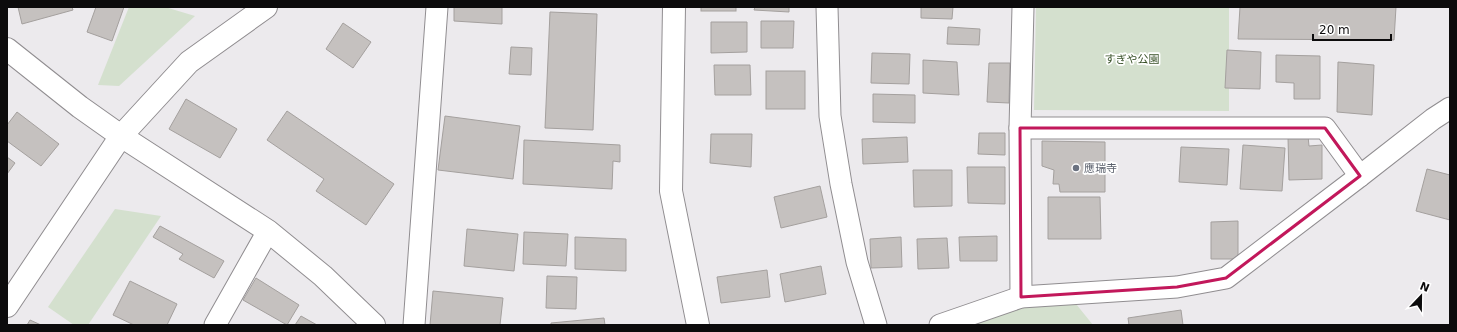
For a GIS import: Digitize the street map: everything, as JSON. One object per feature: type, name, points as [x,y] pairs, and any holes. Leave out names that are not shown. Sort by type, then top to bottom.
[{"type":"street","points":[[7,306],[121,136],[189,62],[266,7]]},
{"type":"street","points":[[414,325],[437,7]]},
{"type":"street","points":[[674,7],[671,191],[698,325]]},
{"type":"street","points":[[827,7],[830,116],[841,184],[857,262],[876,325]]},
{"type":"street","points":[[1021,297],[1020,128],[1023,7]]},
{"type":"street","points":[[7,49],[80,107],[121,136],[268,231],[323,276],[374,325]]},
{"type":"street","points":[[940,325],[1021,297],[1177,287],[1226,278],[1433,119],[1450,108]]},
{"type":"street","points":[[1020,128],[1325,128],[1360,176]]},
{"type":"street","points":[[215,325],[268,231]]},
{"type":"highlighted area","points":[[1020,128],[1325,128],[1360,176],[1226,278],[1177,287],[1021,297]]},
{"type":"green space","points":[[129,7],[165,7],[195,16],[119,86],[98,85]]},
{"type":"green space","name":"すぎや公園","points":[[1036,7],[1229,7],[1229,111],[1034,110]]},
{"type":"green space","points":[[115,209],[161,216],[88,325],[74,325],[48,307]]},
{"type":"green space","points":[[1068,294],[1093,325],[969,325],[969,315]]},
{"type":"building","points":[[18,7],[72,7],[73,10],[22,24]]},
{"type":"building","points":[[96,7],[124,7],[112,41],[87,32]]},
{"type":"building","points":[[454,7],[502,7],[502,24],[454,21]]},
{"type":"building","points":[[701,7],[736,7],[736,11],[701,11]]},
{"type":"building","points":[[755,7],[789,7],[789,12],[754,10]]},
{"type":"building","points":[[921,7],[953,7],[952,19],[921,18]]},
{"type":"building","points":[[1240,7],[1396,7],[1394,40],[1238,39]]},
{"type":"building","points":[[550,12],[597,14],[593,130],[545,128]]},
{"type":"building","points":[[761,21],[794,21],[793,48],[761,48]]},
{"type":"building","points":[[711,22],[747,22],[747,52],[711,53]]},
{"type":"building","points":[[343,23],[371,42],[353,68],[326,49]]},
{"type":"building","points":[[948,27],[980,29],[979,45],[947,44]]},
{"type":"building","points":[[511,47],[532,48],[531,75],[509,74]]},
{"type":"building","points":[[1227,50],[1261,52],[1260,89],[1225,88]]},
{"type":"building","points":[[872,53],[910,54],[909,84],[871,83]]},
{"type":"building","points":[[1276,55],[1320,56],[1320,99],[1294,99],[1294,83],[1276,82]]},
{"type":"building","points":[[923,60],[957,62],[959,95],[923,93]]},
{"type":"building","points":[[1338,62],[1374,65],[1372,115],[1337,112]]},
{"type":"building","points":[[989,63],[1010,63],[1009,103],[987,102]]},
{"type":"building","points":[[714,65],[750,65],[751,95],[715,95]]},
{"type":"building","points":[[766,71],[805,71],[805,109],[766,109]]},
{"type":"building","points":[[873,94],[915,95],[915,123],[873,122]]},
{"type":"building","points":[[186,99],[237,129],[220,158],[169,129]]},
{"type":"building","points":[[287,111],[394,184],[366,225],[316,191],[324,179],[267,140]]},
{"type":"building","points":[[17,112],[59,144],[41,166],[7,141],[7,125]]},
{"type":"building","points":[[445,116],[520,126],[513,179],[438,170]]},
{"type":"building","points":[[979,133],[1005,133],[1005,155],[978,154]]},
{"type":"building","points":[[711,134],[752,134],[751,167],[710,163]]},
{"type":"building","points":[[1308,136],[1309,146],[1322,145],[1322,179],[1289,180],[1288,137]]},
{"type":"building","points":[[907,137],[908,162],[863,164],[862,139]]},
{"type":"building","points":[[524,140],[620,145],[620,162],[613,161],[612,189],[523,184]]},
{"type":"building","name":"應瑞寺","points":[[1042,141],[1105,142],[1105,192],[1060,192],[1059,184],[1053,184],[1054,170],[1042,166]]},
{"type":"building","points":[[1243,145],[1285,148],[1282,191],[1240,189]]},
{"type":"building","points":[[1181,147],[1229,149],[1227,185],[1179,182]]},
{"type":"building","points":[[7,157],[15,163],[7,174]]},
{"type":"building","points":[[967,167],[1005,167],[1005,204],[968,203]]},
{"type":"building","points":[[1427,169],[1450,175],[1450,220],[1416,211]]},
{"type":"building","points":[[913,170],[952,170],[952,206],[914,207]]},
{"type":"building","points":[[820,186],[827,217],[781,228],[774,197]]},
{"type":"building","points":[[1048,197],[1100,197],[1101,239],[1048,239]]},
{"type":"building","points":[[1238,221],[1238,259],[1211,259],[1211,222]]},
{"type":"building","points":[[160,226],[224,261],[214,278],[179,259],[183,254],[153,237]]},
{"type":"building","points":[[467,229],[518,234],[514,271],[464,266]]},
{"type":"building","points":[[524,232],[568,234],[566,266],[523,264]]},
{"type":"building","points":[[997,236],[997,261],[960,261],[959,237]]},
{"type":"building","points":[[575,237],[626,239],[626,271],[575,269]]},
{"type":"building","points":[[901,237],[902,267],[871,268],[870,239]]},
{"type":"building","points":[[947,238],[949,268],[918,269],[917,239]]},
{"type":"building","points":[[821,266],[826,294],[785,302],[780,274]]},
{"type":"building","points":[[767,270],[770,297],[721,303],[717,277]]},
{"type":"building","points":[[547,276],[577,277],[576,309],[546,308]]},
{"type":"building","points":[[256,278],[299,305],[287,325],[243,300]]},
{"type":"building","points":[[130,281],[177,304],[167,325],[134,325],[113,315]]},
{"type":"building","points":[[433,291],[503,298],[500,325],[430,325]]},
{"type":"building","points":[[1181,310],[1183,325],[1129,325],[1128,318]]},
{"type":"building","points":[[301,316],[317,325],[295,325]]},
{"type":"building","points":[[604,318],[605,325],[551,325],[551,323]]},
{"type":"building","points":[[30,320],[41,325],[27,325]]},
{"type":"place","name":"應瑞寺","points":[[1076,168]]}]
